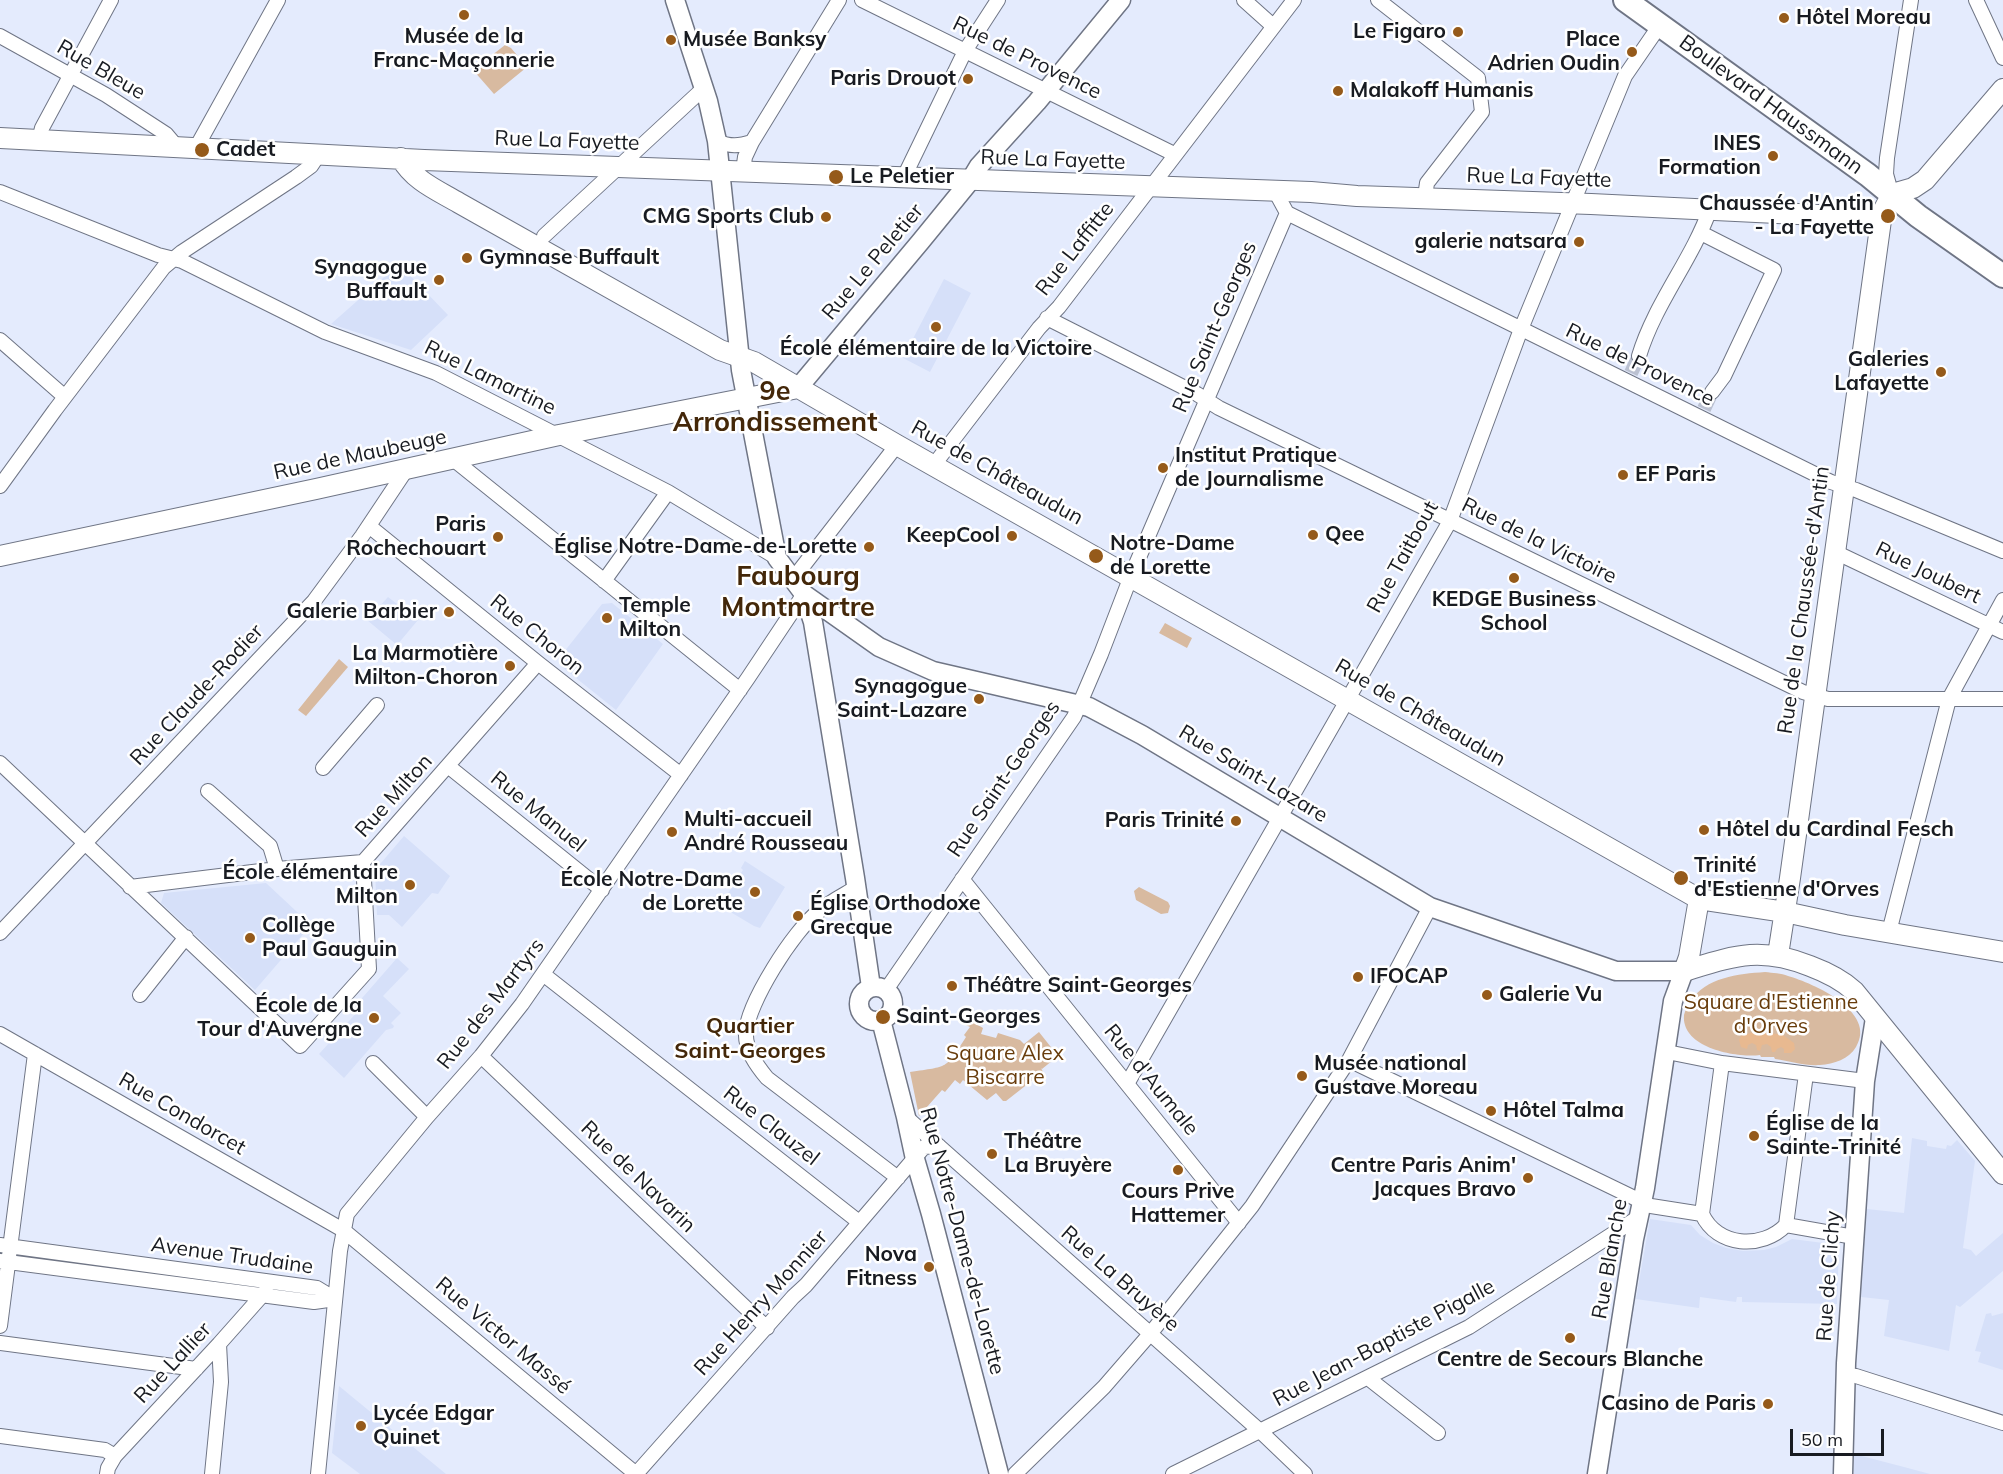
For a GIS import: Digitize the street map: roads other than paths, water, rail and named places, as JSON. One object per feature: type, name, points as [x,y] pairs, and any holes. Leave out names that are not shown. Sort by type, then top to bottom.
[{"type":"main road","name":"Boulevard Haussmann","points":[[1625,0],[1887,204],[1918,216],[2003,276]]},
{"type":"main road","name":"Rue La Fayette","points":[[0,138],[401,158],[1871,216],[1925,180],[2003,89]]},
{"type":"main road","name":"Rue de Châteaudun","points":[[401,158],[408,171],[422,182],[720,350],[754,362],[789,389],[897,445],[1131,576],[1699,899]]},
{"type":"main road","name":"Rue de la Chaussée-d'Antin","points":[[1778,955],[1878,252],[1887,204]]},
{"type":"main road","name":"Rue de Maubeuge","points":[[0,556],[406,470],[558,435],[789,389]]},
{"type":"main road","points":[[1684,971],[1689,957],[1699,899],[1785,912],[2003,952]]},
{"type":"main road","points":[[1684,971],[1729,958],[1759,954],[1778,955],[1824,970],[1837,977],[1854,991],[2003,1174]]},
{"type":"street","points":[[39,140],[42,128],[111,0]]},
{"type":"street","points":[[187,147],[278,0]]},
{"type":"street","points":[[675,0],[704,88],[717,141],[740,357],[739,400],[777,558],[804,594],[813,622],[857,887],[879,989]]},
{"type":"street","points":[[743,171],[745,157],[753,142],[839,0]]},
{"type":"street","name":"Rue de Provence","points":[[862,0],[1174,154]]},
{"type":"street","points":[[904,177],[965,51],[999,0]]},
{"type":"street","name":"Rue Le Peletier","points":[[789,389],[970,181],[979,166],[1046,91],[1121,0]]},
{"type":"street","points":[[1244,0],[1274,26]]},
{"type":"street","name":"Rue Laffitte","points":[[933,466],[1047,318],[1059,307],[1294,0]]},
{"type":"street","points":[[1378,0],[1478,78],[1482,112],[1426,183],[1425,197]]},
{"type":"street","points":[[1887,204],[1887,158],[1911,0]]},
{"type":"street","points":[[1976,0],[2001,53]]},
{"type":"street","name":"Rue Taitbout","points":[[1127,1084],[1450,521],[1521,328],[1625,76],[1660,25]]},
{"type":"street","name":"Rue Bleue","points":[[0,36],[106,95],[187,147]]},
{"type":"street","points":[[544,236],[704,88]]},
{"type":"street","points":[[717,141],[739,146],[753,142]]},
{"type":"street","points":[[0,486],[164,267],[296,177],[311,166],[319,154]]},
{"type":"street","points":[[1275,191],[1287,213]]},
{"type":"street","name":"Rue Lamartine","points":[[0,192],[158,255],[182,261],[326,332],[436,373],[668,492],[777,558]]},
{"type":"street","points":[[1639,356],[1645,336],[1701,233],[1710,209]]},
{"type":"street","name":"Rue de Provence","points":[[1287,213],[1701,413],[1834,484],[2003,551]]},
{"type":"street","name":"Rue Saint-Georges","points":[[879,989],[962,879],[1074,717],[1131,576],[1287,213]]},
{"type":"street","points":[[1701,233],[1774,270],[1724,376],[1712,392]]},
{"type":"street","name":"Rue de la Victoire","points":[[1047,318],[1450,521],[1815,696],[1828,699],[2003,699]]},
{"type":"street","points":[[0,340],[65,397]]},
{"type":"street","points":[[793,579],[897,445]]},
{"type":"street","points":[[453,459],[740,690]]},
{"type":"street","name":"Rue Claude-Rodier","points":[[0,933],[314,602],[406,470]]},
{"type":"street","points":[[604,581],[668,492]]},
{"type":"street","name":"Rue Choron","points":[[369,526],[681,775]]},
{"type":"street","name":"Rue Joubert","points":[[1835,552],[2003,633]]},
{"type":"street","name":"Rue Saint-Lazare","points":[[804,594],[879,647],[933,671],[1089,707],[1142,735],[1430,907],[1616,972],[1684,971]]},
{"type":"street","name":"Rue des Martyrs","points":[[318,1474],[343,1230],[349,1210],[481,1056],[543,974],[804,594]]},
{"type":"street","points":[[1889,932],[1949,699],[2003,600]]},
{"type":"street","name":"Rue Milton","points":[[130,887],[277,869],[363,862],[538,663]]},
{"type":"street","points":[[323,768],[377,705]]},
{"type":"street","points":[[0,763],[300,1046],[369,969],[363,862]]},
{"type":"street","name":"Rue Manuel","points":[[448,766],[602,890]]},
{"type":"street","points":[[208,791],[270,846],[277,869]]},
{"type":"street","name":"Rue d'Aumale","points":[[962,879],[1239,1223]]},
{"type":"street","points":[[857,887],[817,912],[791,941],[750,1011],[745,1035],[753,1061],[767,1078],[898,1178]]},
{"type":"street","points":[[1015,1474],[1104,1387],[1150,1334],[1239,1223],[1349,1060],[1430,907]]},
{"type":"street","points":[[140,995],[186,937]]},
{"type":"street","name":"Rue Blanche","points":[[1597,1474],[1667,1052],[1673,1001],[1684,971]]},
{"type":"street","name":"Rue Clauzel","points":[[543,974],[859,1222]]},
{"type":"street","points":[[879,989],[891,997],[893,1005],[891,1013],[881,1020],[870,1020],[860,1010],[860,999],[864,991],[879,989]]},
{"type":"street","name":"Rue de Clichy","points":[[1843,1474],[1846,1375],[1865,1081],[1875,1018]]},
{"type":"street","name":"Rue Notre-Dame-de-Lorette","points":[[881,1020],[915,1159],[999,1474]]},
{"type":"street","name":"Rue Condorcet","points":[[0,1034],[343,1230]]},
{"type":"street","points":[[1667,1052],[1722,1063],[1865,1081]]},
{"type":"street","points":[[0,1326],[5,1246],[35,1054]]},
{"type":"street","name":"Rue de Navarin","points":[[481,1056],[767,1328]]},
{"type":"street","points":[[1349,1060],[1640,1209],[1651,1206],[1702,1214]]},
{"type":"street","points":[[373,1063],[427,1117]]},
{"type":"street","points":[[1722,1063],[1702,1214],[1711,1228],[1737,1241],[1758,1241],[1768,1238],[1778,1233],[1786,1225],[1806,1074]]},
{"type":"street","name":"Rue La Bruyère","points":[[906,1117],[1260,1431],[1305,1474]]},
{"type":"street","name":"Rue Henry Monnier","points":[[636,1474],[827,1261],[924,1147],[939,1146]]},
{"type":"street","name":"Rue Jean-Baptiste Pigalle","points":[[1173,1474],[1469,1327],[1640,1209]]},
{"type":"street","points":[[1786,1225],[1854,1238]]},
{"type":"street","name":"Rue Victor Massé","points":[[343,1230],[636,1474]]},
{"type":"street","name":"Avenue Trudaine","points":[[5,1246],[317,1288],[335,1299]]},
{"type":"street","name":"Avenue Trudaine","points":[[4,1261],[261,1296],[314,1302],[335,1299]]},
{"type":"street","name":"Rue Lallier","points":[[107,1474],[115,1456],[273,1282]]},
{"type":"street","points":[[0,1343],[196,1369]]},
{"type":"street","points":[[212,1474],[221,1382],[219,1344]]},
{"type":"street","points":[[1846,1375],[1856,1376],[2003,1423]]},
{"type":"street","points":[[1368,1378],[1438,1433]]},
{"type":"street","points":[[0,1436],[105,1450],[115,1456]]},
{"type":"tunnel","points":[[1631,373],[1639,356]]},
{"type":"tunnel","points":[[1704,409],[1712,392]]},
{"type":"place","name":"Musée de la Franc-Maçonnerie","points":[[464,15]]},
{"type":"place","name":"Hôtel Moreau","points":[[1784,18]]},
{"type":"place","name":"Le Figaro","points":[[1458,32]]},
{"type":"place","name":"Musée Banksy","points":[[671,40]]},
{"type":"place","name":"Place Adrien Oudin","points":[[1632,52]]},
{"type":"place","name":"Paris Drouot","points":[[968,79]]},
{"type":"place","name":"Malakoff Humanis","points":[[1338,91]]},
{"type":"place","name":"Cadet","points":[[202,150]]},
{"type":"place","name":"INES Formation","points":[[1773,156]]},
{"type":"place","name":"Le Peletier","points":[[836,177]]},
{"type":"place","name":"Chaussée d'Antin - La Fayette","points":[[1888,216]]},
{"type":"place","name":"CMG Sports Club","points":[[826,217]]},
{"type":"place","name":"galerie natsara","points":[[1579,242]]},
{"type":"place","name":"Gymnase Buffault","points":[[467,258]]},
{"type":"place","name":"Synagogue Buffault","points":[[439,280]]},
{"type":"place","name":"École élémentaire de la Victoire","points":[[936,327]]},
{"type":"place","name":"Galeries Lafayette","points":[[1941,372]]},
{"type":"place","name":"Institut Pratique de Journalisme","points":[[1163,468]]},
{"type":"place","name":"EF Paris","points":[[1623,475]]},
{"type":"place","name":"Qee","points":[[1313,535]]},
{"type":"place","name":"KeepCool","points":[[1012,536]]},
{"type":"place","name":"Paris Rochechouart","points":[[498,537]]},
{"type":"place","name":"Église Notre-Dame-de-Lorette","points":[[869,547]]},
{"type":"place","name":"Notre-Dame de Lorette","points":[[1096,556]]},
{"type":"place","name":"KEDGE Business School","points":[[1514,578]]},
{"type":"place","name":"Galerie Barbier","points":[[449,612]]},
{"type":"place","name":"Temple Milton","points":[[607,618]]},
{"type":"place","name":"La Marmotière Milton-Choron","points":[[510,666]]},
{"type":"place","name":"Synagogue Saint-Lazare","points":[[979,699]]},
{"type":"place","name":"Paris Trinité","points":[[1236,821]]},
{"type":"place","name":"Hôtel du Cardinal Fesch","points":[[1704,830]]},
{"type":"place","name":"Multi-accueil André Rousseau","points":[[672,832]]},
{"type":"place","name":"Trinité d'Estienne d'Orves","points":[[1681,878]]},
{"type":"place","name":"École élémentaire Milton","points":[[410,885]]},
{"type":"place","name":"École Notre-Dame de Lorette","points":[[755,892]]},
{"type":"place","name":"Église Orthodoxe Grecque","points":[[798,916]]},
{"type":"place","name":"Collège Paul Gauguin","points":[[250,938]]},
{"type":"place","name":"IFOCAP","points":[[1358,977]]},
{"type":"place","name":"Théâtre Saint-Georges","points":[[952,986]]},
{"type":"place","name":"Galerie Vu","points":[[1487,995]]},
{"type":"place","name":"Saint-Georges","points":[[883,1017]]},
{"type":"place","name":"École de la Tour d'Auvergne","points":[[374,1018]]},
{"type":"place","name":"Musée national Gustave Moreau","points":[[1302,1076]]},
{"type":"place","name":"Hôtel Talma","points":[[1491,1111]]},
{"type":"place","name":"Église de la Sainte-Trinité","points":[[1754,1136]]},
{"type":"place","name":"Théâtre La Bruyère","points":[[992,1154]]},
{"type":"place","name":"Cours Prive Hattemer","points":[[1178,1170]]},
{"type":"place","name":"Centre Paris Anim' Jacques Bravo","points":[[1528,1178]]},
{"type":"place","name":"Nova Fitness","points":[[929,1267]]},
{"type":"place","name":"Centre de Secours Blanche","points":[[1570,1338]]},
{"type":"place","name":"Casino de Paris","points":[[1768,1404]]},
{"type":"place","name":"Lycée Edgar Quinet","points":[[361,1426]]},
{"type":"district","name":"9e Arrondissement","points":[[775,408]]},
{"type":"district","name":"Faubourg Montmartre","points":[[798,592]]},
{"type":"district","name":"Quartier Saint-Georges","points":[[750,1038]]},
{"type":"park label","name":"Square d'Estienne d'Orves","points":[[1771,1015]]},
{"type":"park label","name":"Square Alex Biscarre","points":[[1005,1066]]}]
